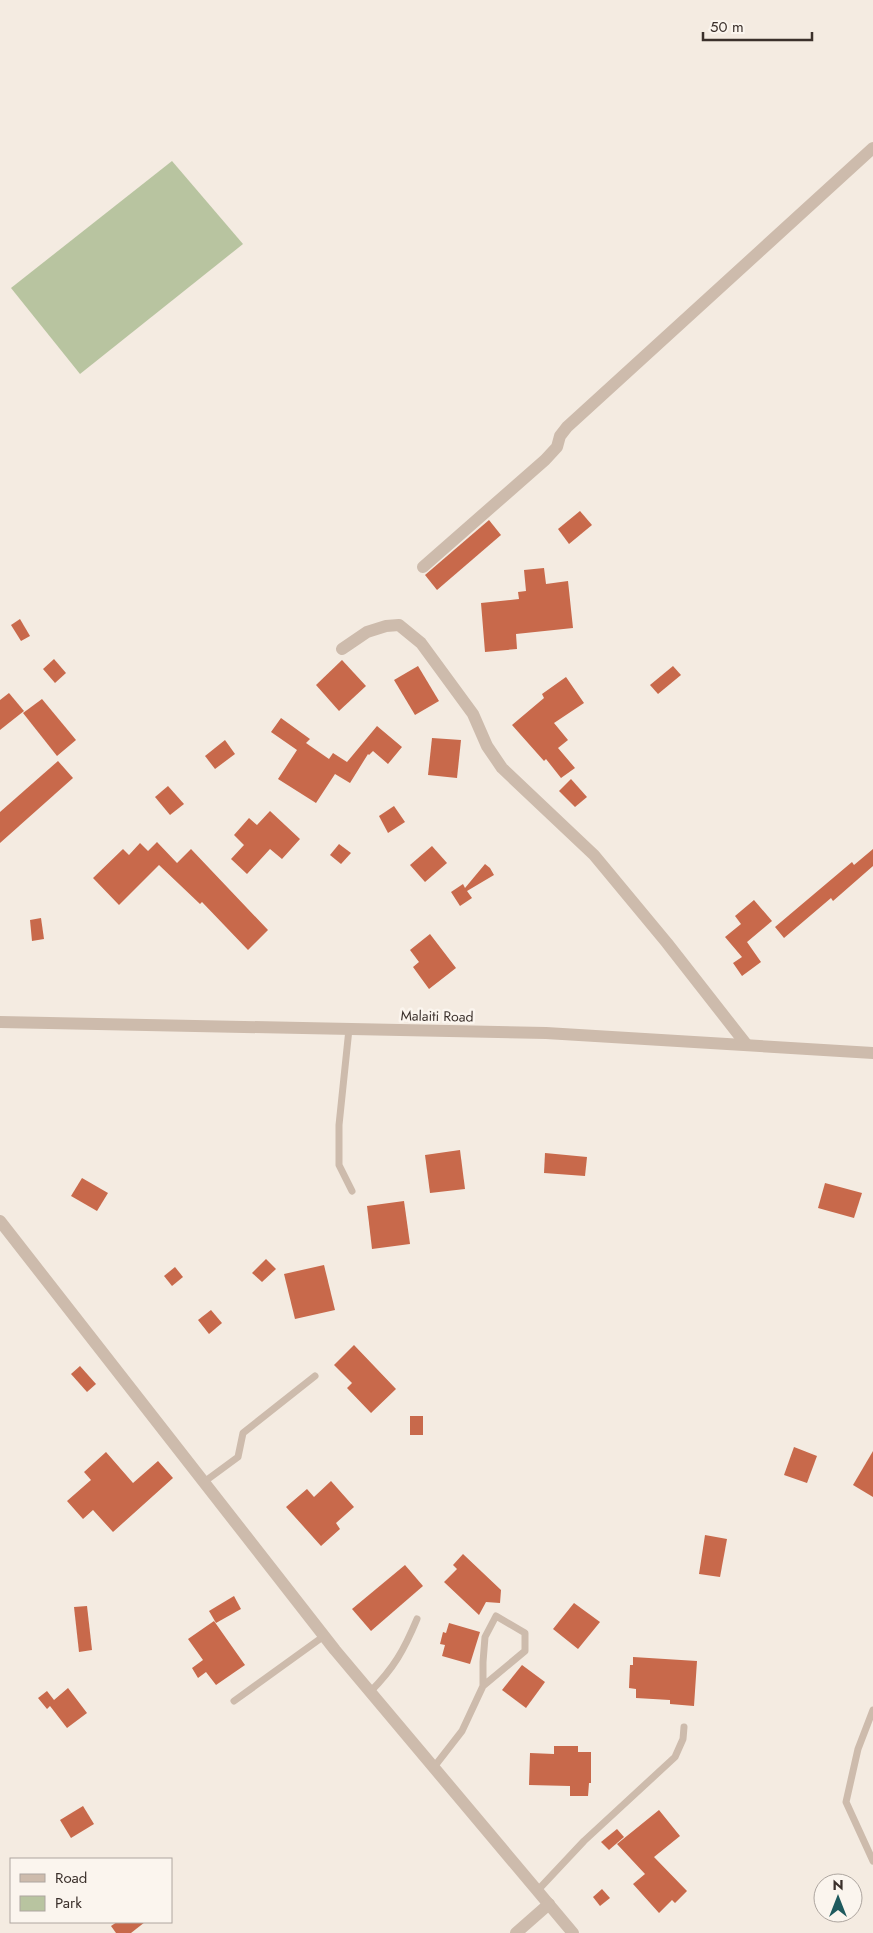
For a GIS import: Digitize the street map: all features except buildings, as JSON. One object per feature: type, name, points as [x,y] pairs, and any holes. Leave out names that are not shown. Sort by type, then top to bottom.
[{"type":"street","points":[[423,567],[545,460],[557,447],[560,436],[567,427],[873,148]]},
{"type":"street","points":[[342,649],[367,632],[386,626],[399,625],[421,643],[473,714],[487,746],[502,768],[594,855],[667,943],[746,1044]]},
{"type":"street","name":"Malaiti Road","points":[[0,1022],[546,1033],[873,1053]]},
{"type":"street","points":[[0,1221],[324,1636],[573,1933]]},
{"type":"street","points":[[516,1933],[549,1904]]},
{"type":"lane","points":[[349,1029],[338,1125],[338,1165],[352,1191]]},
{"type":"lane","points":[[204,1482],[238,1457],[243,1433],[315,1376]]},
{"type":"lane","points":[[434,1767],[462,1732],[482,1686],[485,1637],[496,1616],[525,1633],[525,1651],[510,1666],[482,1686]]},
{"type":"lane","points":[[370,1692],[388,1673],[405,1648],[417,1619]]},
{"type":"lane","points":[[234,1701],[324,1636]]},
{"type":"lane","points":[[873,1710],[858,1749],[846,1802],[873,1861]]},
{"type":"lane","points":[[538,1890],[584,1841],[675,1757],[683,1739],[684,1727]]},
{"type":"green space","points":[[172,161],[243,244],[80,374],[11,288]]}]
